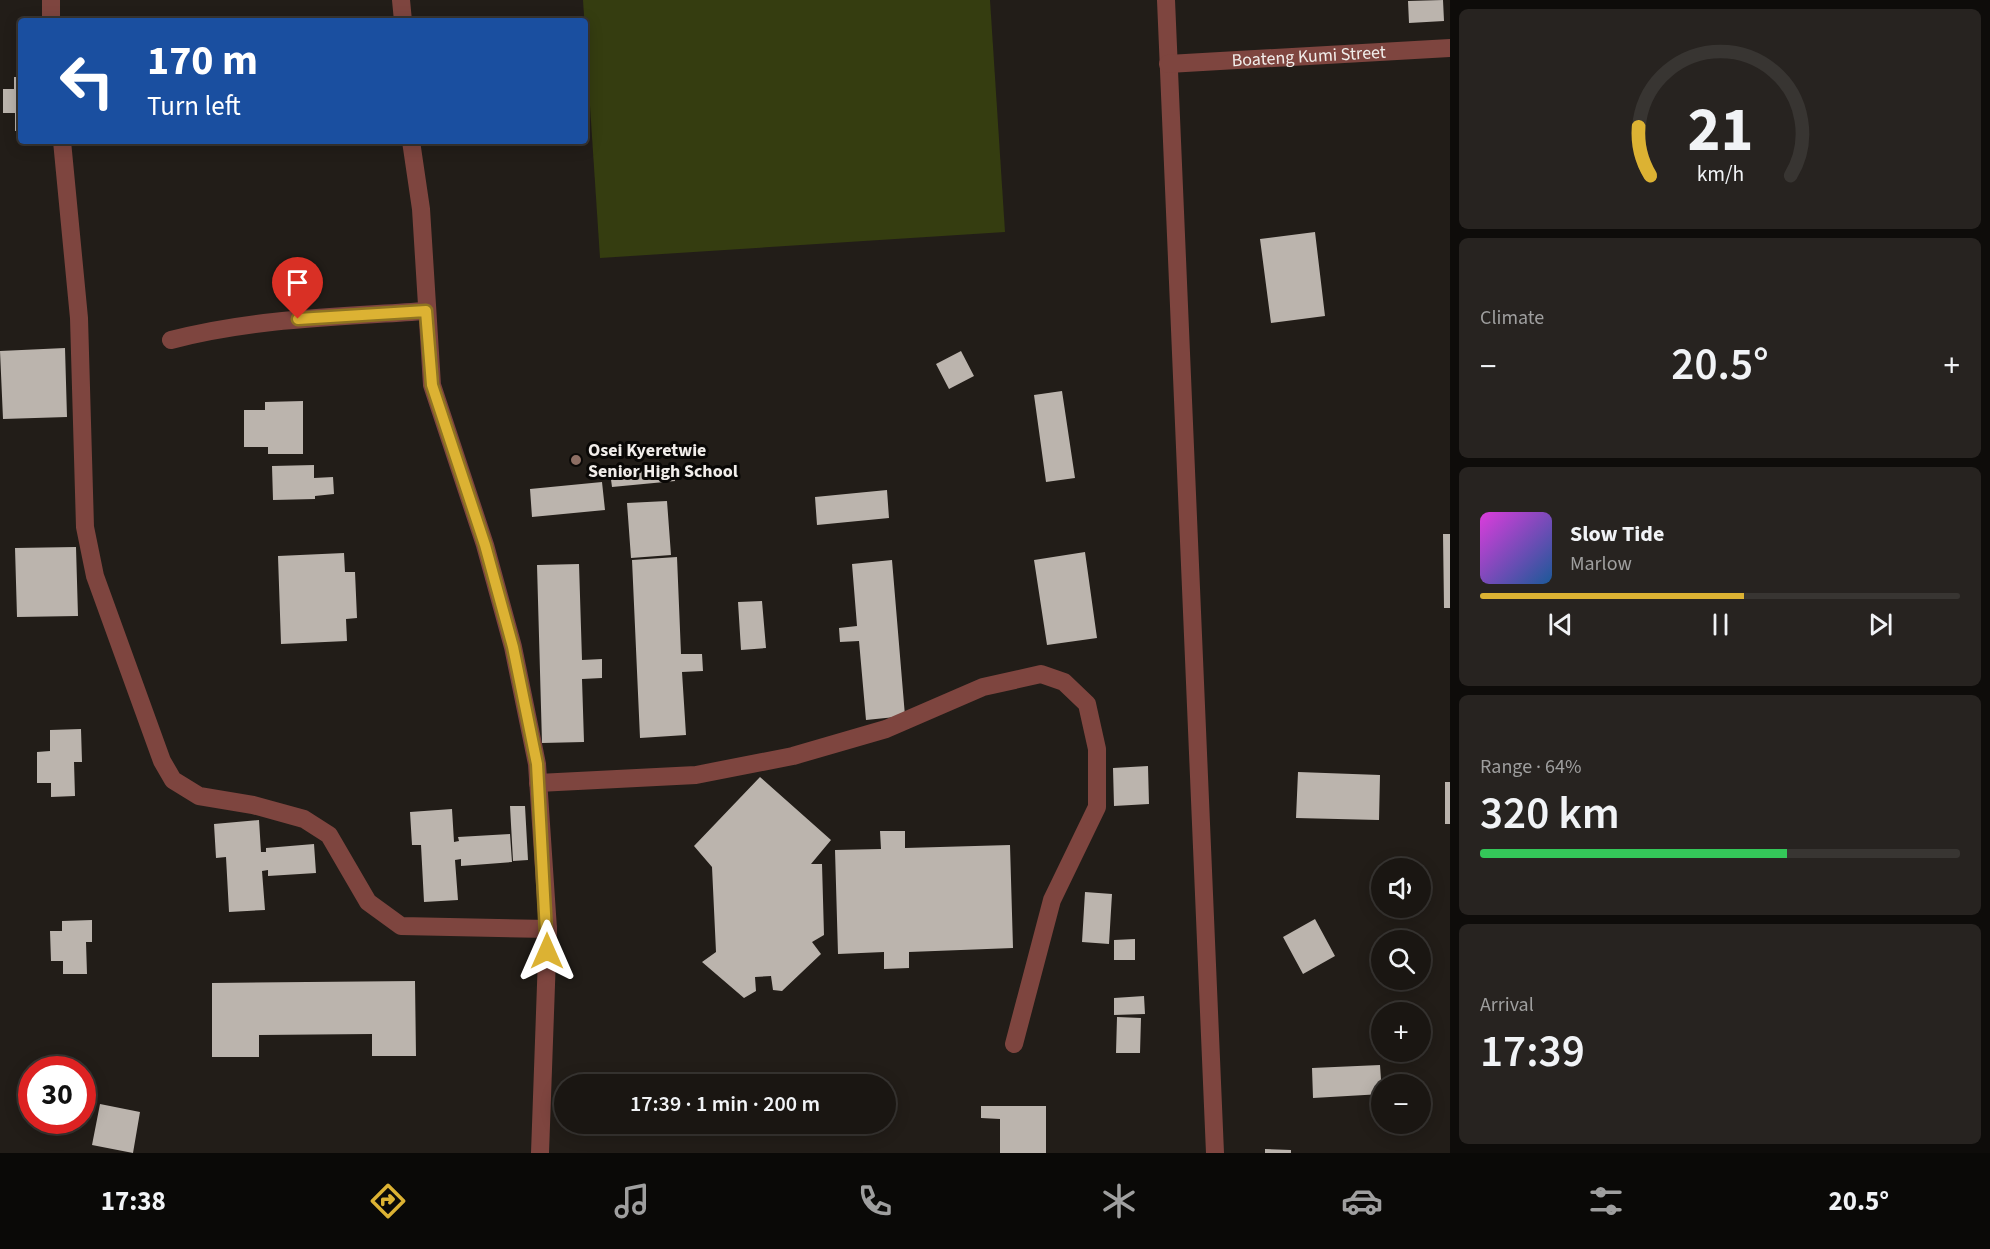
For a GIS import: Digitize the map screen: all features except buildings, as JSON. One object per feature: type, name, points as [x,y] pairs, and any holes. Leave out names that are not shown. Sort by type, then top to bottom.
[{"type":"street","points":[[51,0],[51,18]]},
{"type":"street","points":[[401,0],[403,18]]},
{"type":"street","points":[[1166,0],[1215,1153]]},
{"type":"street","name":"Boateng Kumi Street","points":[[1168,64],[1450,48]]},
{"type":"street","points":[[62,144],[79,318],[85,527],[95,576],[162,761],[173,780],[199,796],[253,805],[304,819],[329,835],[368,902],[401,927],[548,929]]},
{"type":"street","points":[[411,144],[421,208],[432,385],[485,545],[510,635],[537,764],[548,929],[540,1153]]},
{"type":"street","points":[[171,340],[215,328],[256,322],[426,311]]},
{"type":"street","points":[[538,783],[696,775],[794,756],[886,729],[983,687],[1041,674],[1064,682],[1087,704],[1097,749],[1097,807],[1052,900],[1014,1044]]},
{"type":"green space","points":[[583,0],[990,0],[1005,232],[600,258],[588,76],[588,18],[584,18]]},
{"type":"place","name":"Osei Kyeretwie Senior High School","points":[[576,460]]},
{"type":"route","points":[[298,319],[426,311],[432,385],[446,433],[485,545],[513,647],[537,764],[548,929],[547,951]]}]
